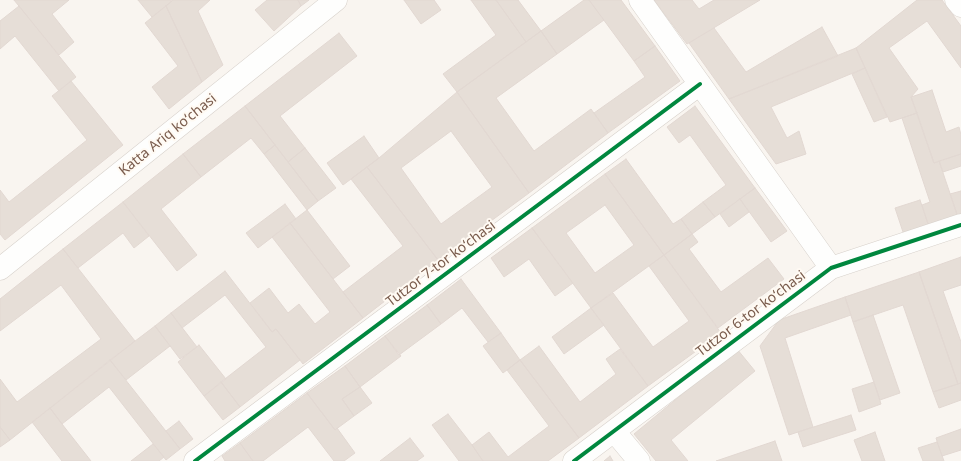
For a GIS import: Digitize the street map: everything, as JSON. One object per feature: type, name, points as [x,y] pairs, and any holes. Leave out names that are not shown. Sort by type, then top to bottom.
[{"type":"street","name":"Katta Ariq koʻchasi","points":[[0,269],[336,0]]},
{"type":"street","points":[[640,0],[830,268]]},
{"type":"street","points":[[956,0],[961,6]]},
{"type":"street","name":"Tutzor 7-tor koʻchasi","points":[[195,461],[700,84]]},
{"type":"street","name":"Tutzor 6-tor koʻchasi","points":[[574,461],[830,268],[961,225]]},
{"type":"street","points":[[614,432],[639,461]]},
{"type":"building","points":[[14,0],[69,0],[52,14],[74,42],[59,55]]},
{"type":"building","points":[[138,0],[170,0],[172,1],[152,17]]},
{"type":"building","points":[[173,0],[210,0],[198,11],[223,65],[202,82],[166,6]]},
{"type":"building","points":[[267,0],[298,0],[301,6],[274,31],[255,10]]},
{"type":"building","points":[[298,0],[309,0],[301,6]]},
{"type":"building","points":[[404,0],[434,0],[441,10],[421,24]]},
{"type":"building","points":[[471,0],[496,0],[526,42],[457,92],[443,74],[496,35]]},
{"type":"building","points":[[496,0],[518,0],[541,31],[526,42]]},
{"type":"building","points":[[584,0],[589,0],[604,20],[557,54],[541,31]]},
{"type":"building","points":[[589,0],[621,0],[655,46],[634,61]]},
{"type":"building","points":[[654,0],[692,0],[699,9],[714,0],[760,0],[687,44]]},
{"type":"building","points":[[917,0],[942,0],[961,26],[961,68],[927,21],[889,48],[918,89],[911,97],[917,113],[890,122],[856,48]]},
{"type":"building","points":[[19,6],[76,77],[59,91],[15,36],[0,49],[0,21]]},
{"type":"building","points":[[166,6],[202,82],[169,109],[152,87],[178,66],[145,23]]},
{"type":"building","points":[[822,27],[838,56],[729,99],[689,43],[714,28],[746,72]]},
{"type":"building","points":[[541,31],[557,54],[496,98],[534,151],[591,109],[608,133],[529,193],[457,92]]},
{"type":"building","points":[[339,33],[357,56],[280,116],[305,148],[288,162],[245,106]]},
{"type":"building","points":[[655,46],[680,81],[608,133],[594,113],[645,77],[634,61]]},
{"type":"building","points":[[856,48],[865,68],[771,107],[787,138],[799,131],[806,154],[776,164],[729,99]]},
{"type":"building","points":[[865,68],[887,117],[874,122],[852,74]]},
{"type":"building","points":[[71,81],[123,145],[5,240],[0,234],[0,190],[9,202],[87,140],[52,96]]},
{"type":"building","points":[[932,90],[946,132],[959,127],[961,135],[961,154],[934,163],[911,97]]},
{"type":"building","points":[[457,92],[529,193],[438,260],[367,167]],"holes":[[[451,131],[492,187],[441,224],[401,168]]]},
{"type":"building","points":[[245,106],[275,145],[264,154],[251,138],[201,177],[183,154]]},
{"type":"building","points":[[695,106],[755,188],[715,217],[703,202],[726,185],[690,135],[679,143],[667,127]]},
{"type":"building","points":[[917,113],[934,163],[939,161],[958,217],[929,227],[922,205],[930,202],[902,118]]},
{"type":"building","points":[[364,136],[379,158],[343,185],[327,163]]},
{"type":"building","points":[[275,145],[318,201],[307,210],[264,154]]},
{"type":"building","points":[[305,148],[336,188],[318,201],[288,162]]},
{"type":"building","points":[[183,154],[201,177],[161,209],[197,255],[177,271],[123,202]]},
{"type":"building","points":[[961,154],[961,166],[943,172],[939,161]]},
{"type":"building","points":[[626,159],[673,224],[681,219],[692,234],[664,255],[605,174]]},
{"type":"building","points":[[367,167],[438,260],[363,318],[343,292],[403,246],[351,179]]},
{"type":"building","points":[[605,174],[664,255],[591,308],[532,228]],"holes":[[[605,205],[634,245],[595,273],[566,233]]]},
{"type":"building","points":[[755,188],[787,231],[771,242],[740,199]]},
{"type":"building","points":[[961,191],[961,216],[958,217],[950,194]]},
{"type":"building","points":[[740,199],[749,212],[729,227],[720,214]]},
{"type":"building","points":[[920,200],[929,227],[904,235],[895,208]]},
{"type":"building","points":[[123,202],[149,236],[134,248],[123,233],[78,268],[63,249]]},
{"type":"building","points":[[703,202],[715,217],[692,234],[681,219]]},
{"type":"building","points":[[285,204],[296,219],[258,248],[246,233]]},
{"type":"building","points":[[307,210],[350,266],[333,279],[290,223]]},
{"type":"building","points":[[290,223],[363,318],[303,364],[276,329],[272,332],[250,303],[269,288],[288,313],[299,304],[315,324],[330,312],[272,237]]},
{"type":"building","points":[[532,228],[573,283],[555,296],[529,259],[504,277],[491,258]]},
{"type":"building","points":[[692,234],[698,242],[689,249],[721,292],[768,258],[784,279],[718,328],[664,255]]},
{"type":"building","points":[[63,249],[135,341],[10,440],[0,427],[0,379],[17,402],[101,339],[61,285],[0,331],[0,299]]},
{"type":"building","points":[[664,255],[721,333],[648,386],[591,308],[613,293],[653,347],[689,321],[649,266]]},
{"type":"building","points":[[961,257],[961,285],[943,291],[961,342],[961,383],[958,384],[919,272]]},
{"type":"building","points":[[225,271],[272,332],[276,329],[300,360],[240,407],[221,382],[266,347],[225,295],[182,328],[171,313]]},
{"type":"building","points":[[919,272],[958,384],[933,392],[903,305],[853,322],[845,297]]},
{"type":"building","points":[[461,279],[501,333],[488,342],[462,308],[441,324],[427,305]]},
{"type":"building","points":[[845,297],[851,315],[785,338],[813,427],[789,435],[760,346],[779,320]]},
{"type":"building","points":[[427,305],[441,324],[399,355],[385,336]]},
{"type":"building","points":[[591,308],[604,325],[564,354],[552,337]]},
{"type":"building","points":[[171,313],[197,347],[180,359],[155,326]]},
{"type":"building","points":[[873,315],[900,393],[880,400],[853,322]]},
{"type":"building","points":[[155,326],[170,346],[126,380],[110,360]]},
{"type":"building","points":[[501,333],[520,360],[503,373],[483,346]]},
{"type":"building","points":[[385,336],[401,356],[360,387],[345,366]]},
{"type":"building","points":[[199,345],[226,379],[204,396],[178,362]]},
{"type":"building","points":[[539,346],[580,402],[616,374],[606,359],[620,349],[648,386],[579,438],[520,360]]},
{"type":"building","points":[[737,349],[755,371],[671,440],[688,461],[656,461],[634,434]]},
{"type":"building","points":[[110,360],[180,449],[166,460],[109,387],[62,424],[50,408]]},
{"type":"building","points":[[520,360],[579,438],[548,461],[483,461],[472,445],[489,432],[508,457],[549,426],[507,370]]},
{"type":"building","points":[[345,366],[360,387],[342,399],[354,416],[335,430],[307,393]]},
{"type":"building","points":[[221,382],[240,407],[223,420],[204,396]]},
{"type":"building","points":[[874,382],[881,404],[859,412],[852,389]]},
{"type":"building","points":[[961,383],[961,400],[939,408],[933,392]]},
{"type":"building","points":[[360,387],[372,403],[354,416],[342,399]]},
{"type":"building","points":[[307,393],[335,430],[337,428],[355,453],[344,461],[334,461],[308,427],[263,461],[253,461],[240,443]]},
{"type":"building","points":[[50,408],[91,461],[62,461],[32,422]]},
{"type":"building","points":[[448,414],[483,461],[459,461],[432,425]]},
{"type":"building","points":[[851,415],[856,430],[803,447],[798,432]]},
{"type":"building","points":[[179,421],[193,439],[180,449],[166,431]]},
{"type":"building","points":[[0,427],[10,440],[0,447]]},
{"type":"building","points":[[961,429],[961,450],[942,456],[936,438]]},
{"type":"building","points":[[875,432],[885,461],[862,461],[854,440]]},
{"type":"building","points":[[410,438],[424,456],[417,461],[380,461]]},
{"type":"building","points":[[775,441],[782,461],[716,461]]},
{"type":"building","points":[[937,442],[944,461],[923,461],[918,448]]},
{"type":"building","points":[[240,443],[253,461],[225,461],[222,456]]},
{"type":"building","points":[[153,444],[164,457],[159,461],[131,461]]},
{"type":"building","points":[[610,456],[613,461],[604,461]]},
{"type":"cycle path","points":[[195,461],[700,84]]},
{"type":"cycle path","points":[[574,461],[831,268],[961,225]]}]
